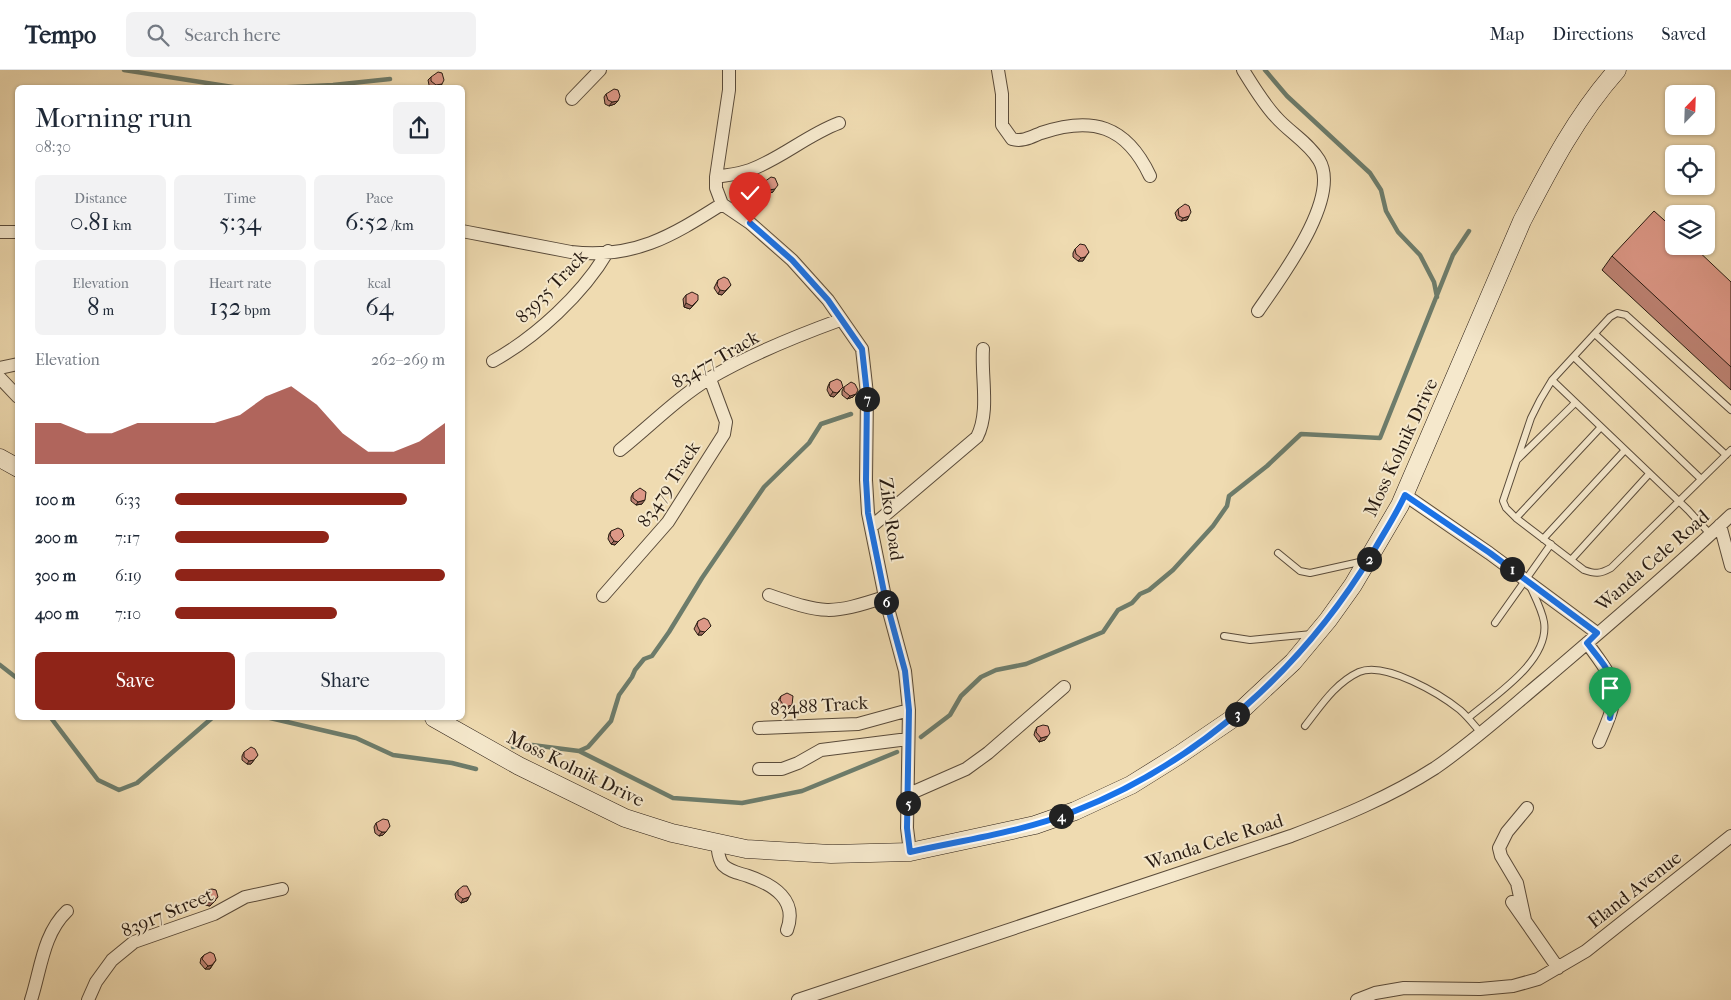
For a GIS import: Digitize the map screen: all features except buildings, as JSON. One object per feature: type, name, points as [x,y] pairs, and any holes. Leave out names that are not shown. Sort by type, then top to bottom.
[{"type":"main road","name":"Moss Kolnik Drive","points":[[438,720],[519,766],[625,818],[672,833],[746,849],[831,854],[910,852],[1035,825],[1075,811],[1130,785],[1179,756],[1232,719],[1293,662],[1353,585],[1405,495],[1522,221],[1571,131],[1617,70]]},
{"type":"main road","points":[[0,458],[15,466]]},
{"type":"street","points":[[572,99],[600,70]]},
{"type":"street","points":[[722,204],[716,188],[716,177],[729,90],[729,70]]},
{"type":"street","points":[[998,70],[1002,94],[1002,125],[1012,139],[1018,141],[1027,139],[1066,126],[1089,124],[1102,127],[1113,131],[1142,159],[1150,176]]},
{"type":"street","points":[[1243,70],[1275,116],[1305,143],[1320,161],[1323,173],[1321,198],[1306,239],[1258,311]]},
{"type":"street","points":[[716,177],[750,170],[779,156],[821,130],[839,123]]},
{"type":"street","name":"83935 Track","points":[[465,232],[571,252],[622,251],[652,244],[685,228],[722,204]]},
{"type":"street","name":"Ziko Road","points":[[722,204],[750,223],[792,260],[828,300],[840,320],[862,349],[867,394],[866,480],[871,526],[885,597],[905,671],[909,710],[907,828],[910,852]]},
{"type":"street","points":[[0,232],[15,232]]},
{"type":"street","name":"83935 Track","points":[[493,361],[544,325],[596,271],[608,251]]},
{"type":"street","name":"83477 Track","points":[[620,450],[683,397],[710,378],[788,340],[840,320]]},
{"type":"street","points":[[871,526],[977,437],[984,418],[982,381],[984,349]]},
{"type":"street","points":[[0,368],[15,365]]},
{"type":"street","points":[[0,378],[15,394]]},
{"type":"street","name":"83479 Track","points":[[603,596],[668,522],[724,434],[726,422],[710,378]]},
{"type":"street","name":"Wanda Cele Road","points":[[1405,495],[1526,580],[1597,633]]},
{"type":"street","name":"Wanda Cele Road","points":[[798,1000],[1339,818],[1392,792],[1435,767],[1481,733],[1587,643],[1731,515]]},
{"type":"street","points":[[1720,525],[1730,559]]},
{"type":"street","points":[[769,595],[827,612],[885,597]]},
{"type":"street","points":[[1587,643],[1610,672],[1614,686],[1610,718],[1599,742]]},
{"type":"street","points":[[908,794],[966,769],[988,753],[1064,687]]},
{"type":"street","name":"83488 Track","points":[[759,728],[858,724],[909,710]]},
{"type":"street","points":[[758,769],[782,769],[798,763],[821,750],[908,739]]},
{"type":"street","points":[[1525,920],[1517,883],[1501,856],[1499,848],[1507,832],[1527,808]]},
{"type":"street","name":"Eland Avenue","points":[[1357,1000],[1375,993],[1404,988],[1480,989],[1513,986],[1538,979],[1586,951],[1731,836]]},
{"type":"street","points":[[717,843],[720,860],[724,866],[762,881],[788,902],[792,916],[787,930]]},
{"type":"street","name":"83917 Street","points":[[88,1000],[96,982],[112,960],[134,942],[214,914],[246,897],[282,890]]},
{"type":"street","points":[[1512,902],[1558,968]]},
{"type":"street","points":[[31,1000],[48,936],[66,910]]},
{"type":"lane","points":[[1596,334],[1728,453],[1678,500],[1611,568],[1603,573],[1595,574],[1584,570],[1516,518],[1502,501],[1531,418],[1552,380],[1610,317],[1617,313],[1626,315],[1731,410]]},
{"type":"lane","points":[[1574,357],[1701,478]]},
{"type":"lane","points":[[1552,380],[1678,500],[1710,534]]},
{"type":"lane","points":[[1517,461],[1575,402]]},
{"type":"lane","points":[[1516,518],[1601,427]]},
{"type":"lane","points":[[1543,539],[1625,450]]},
{"type":"lane","points":[[1571,560],[1650,474]]},
{"type":"lane","points":[[1495,623],[1551,544]]},
{"type":"lane","points":[[1278,554],[1300,571],[1310,574],[1368,560]]},
{"type":"lane","points":[[1468,718],[1521,673],[1538,654],[1544,624],[1526,580]]},
{"type":"lane","points":[[1224,636],[1250,640],[1317,633]]},
{"type":"lane","points":[[1305,726],[1337,686],[1361,671],[1370,670],[1391,673],[1425,688],[1468,718],[1481,733]]},
{"type":"waterway","points":[[124,70],[220,85]]},
{"type":"waterway","points":[[1265,70],[1287,96],[1370,173],[1381,190],[1386,211],[1398,232],[1420,255],[1434,282],[1437,297]]},
{"type":"waterway","points":[[333,85],[390,79]]},
{"type":"waterway","points":[[921,737],[950,715],[961,696],[981,677],[996,670],[1026,664],[1103,632],[1118,610],[1132,603],[1140,594],[1149,590],[1173,570],[1213,526],[1227,506],[1229,496],[1267,466],[1301,434],[1380,438],[1453,255],[1469,231]]},
{"type":"waterway","points":[[579,751],[588,747],[611,721],[619,695],[635,670],[644,659],[652,656],[669,632],[702,578],[764,487],[809,443],[821,424],[851,414]]},
{"type":"waterway","points":[[0,665],[15,677]]},
{"type":"waterway","points":[[53,720],[98,780],[119,790],[137,783],[210,720]]},
{"type":"waterway","points":[[279,720],[356,738],[393,755],[452,763],[476,769]]},
{"type":"waterway","points":[[513,747],[532,745],[579,751],[673,798],[742,803],[802,791],[897,752]]},
{"type":"route","points":[[750,223],[792,260],[828,300],[840,320],[862,349],[867,394],[866,497],[868,513],[885,597],[905,671],[909,710],[907,828],[910,852],[1035,825],[1075,811],[1130,785],[1179,756],[1232,719],[1293,662],[1328,620],[1353,585],[1405,495],[1490,553],[1597,633],[1587,643],[1610,672],[1614,686],[1614,700],[1610,718]]}]
